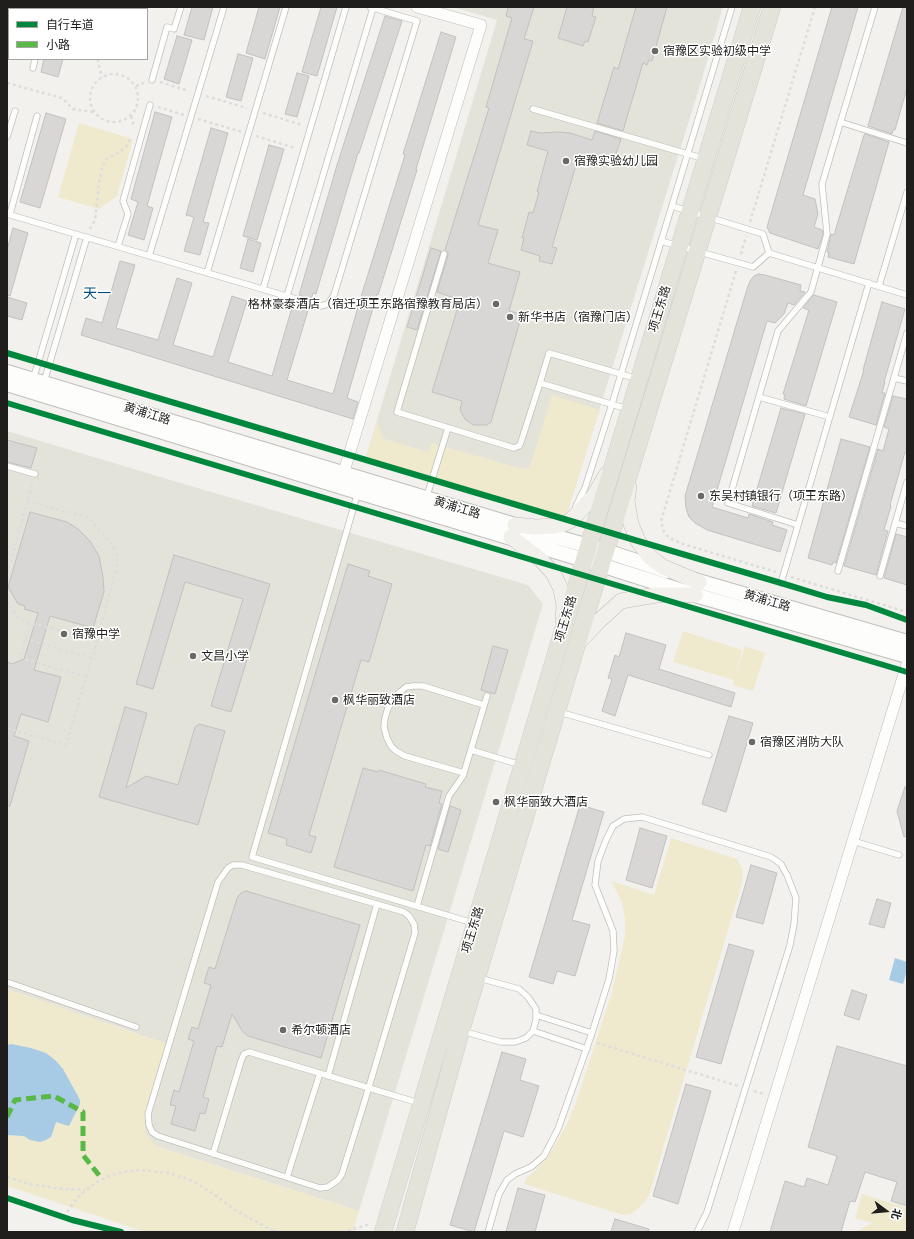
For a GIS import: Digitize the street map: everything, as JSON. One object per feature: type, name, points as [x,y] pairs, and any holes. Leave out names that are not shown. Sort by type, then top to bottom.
[{"type":"main road","name":"项王东路","points":[[405,1232],[452,1028],[548,709],[561,637],[752,7]]},
{"type":"main road","name":"项王东路","points":[[548,709],[577,644],[772,7]]},
{"type":"main road","points":[[513,531],[564,524],[571,520],[594,496],[613,464]]},
{"type":"main road","points":[[631,470],[627,501],[631,524],[638,541],[649,556],[697,589]]},
{"type":"main road","points":[[513,531],[553,573],[561,589],[564,606],[561,637]]},
{"type":"main road","points":[[577,644],[600,620],[622,601],[697,589]]},
{"type":"main road","name":"项王东路","points":[[468,974],[475,923],[531,768]]},
{"type":"main road","name":"项王东路","points":[[385,1226],[421,1103],[452,1028]]},
{"type":"street","points":[[342,480],[481,25],[417,7]]},
{"type":"street","name":"黄浦江路","points":[[7,372],[36,387],[604,558],[907,656]]},
{"type":"street","name":"黄浦江路","points":[[7,384],[36,387]]},
{"type":"street","name":"黄浦江路","points":[[342,480],[358,492],[424,504]]},
{"type":"street","name":"黄浦江路","points":[[697,589],[907,642]]},
{"type":"street","points":[[733,1232],[907,664]]},
{"type":"lane","points":[[152,80],[167,27],[174,29],[181,7]]},
{"type":"lane","points":[[149,256],[224,7]]},
{"type":"lane","points":[[207,273],[286,7]]},
{"type":"lane","points":[[263,289],[346,7]]},
{"type":"lane","points":[[37,116],[8,214],[320,306],[328,304],[334,295],[417,21],[372,7],[287,296]]},
{"type":"lane","points":[[565,519],[578,504],[585,488],[662,241],[732,7]]},
{"type":"lane","points":[[798,525],[728,503],[778,331],[811,292],[827,234],[822,184],[875,7]]},
{"type":"lane","points":[[33,68],[36,60]]},
{"type":"lane","points":[[118,246],[128,214],[123,201],[150,105]]},
{"type":"lane","points":[[533,109],[705,159]]},
{"type":"lane","points":[[7,137],[14,111]]},
{"type":"lane","points":[[840,122],[907,143]]},
{"type":"lane","points":[[879,286],[907,192]]},
{"type":"lane","points":[[672,206],[763,234],[769,253]]},
{"type":"lane","points":[[36,387],[76,234]]},
{"type":"lane","points":[[36,387],[87,237]]},
{"type":"lane","points":[[662,241],[753,267],[769,253]]},
{"type":"lane","points":[[769,253],[907,294]]},
{"type":"lane","points":[[444,254],[397,412],[514,448],[519,446],[521,442],[549,353],[639,379]]},
{"type":"lane","points":[[781,583],[869,283]]},
{"type":"lane","points":[[838,571],[907,333]]},
{"type":"lane","points":[[894,378],[907,381]]},
{"type":"lane","points":[[540,383],[630,409]]},
{"type":"lane","points":[[759,397],[830,417]]},
{"type":"lane","points":[[424,504],[448,428]]},
{"type":"lane","points":[[7,466],[34,477]]},
{"type":"lane","points":[[880,576],[907,482]]},
{"type":"lane","points":[[358,492],[252,857],[475,923]]},
{"type":"lane","points":[[895,523],[907,526]]},
{"type":"lane","points":[[464,773],[405,756],[396,750],[391,746],[387,738],[384,728],[385,718],[388,708],[394,698],[406,687],[413,686],[423,686],[484,705]]},
{"type":"lane","points":[[417,906],[450,796],[464,773],[487,696]]},
{"type":"lane","points":[[548,709],[709,755]]},
{"type":"lane","points":[[471,750],[531,768]]},
{"type":"lane","points":[[488,1232],[499,1194],[507,1180],[515,1174],[531,1167],[544,1156],[558,1130],[590,1041],[609,979],[614,951],[613,932],[595,885],[598,861],[613,826],[624,819],[642,817],[771,857],[781,864],[788,875],[796,898],[794,924],[790,945],[707,1212],[697,1232]]},
{"type":"lane","points":[[853,841],[898,855]]},
{"type":"lane","points":[[233,865],[242,865],[377,904],[404,912],[409,916],[414,924],[415,933],[369,1088],[342,1174],[338,1180],[328,1187],[320,1188],[158,1136],[152,1132],[149,1125],[148,1114],[216,889],[222,874],[233,865]]},
{"type":"lane","points":[[328,1076],[377,904]]},
{"type":"lane","points":[[452,1028],[501,1042],[515,1042],[526,1038],[533,1031],[536,1020],[536,1009],[528,997],[519,989],[468,974]]},
{"type":"lane","points":[[7,982],[136,1027]]},
{"type":"lane","points":[[536,1015],[592,1033]]},
{"type":"lane","points":[[533,1031],[587,1049]]},
{"type":"lane","points":[[213,1154],[241,1061],[244,1054],[249,1052],[421,1103]]},
{"type":"lane","points":[[287,1177],[320,1073]]},
{"type":"path","points":[[814,7],[661,521],[664,532],[670,538],[683,544],[907,612]]},
{"type":"path","points":[[98,60],[102,77]]},
{"type":"path","points":[[109,74],[117,74],[131,80],[136,86],[138,94],[136,109],[131,116],[125,120],[108,122],[101,118],[91,105],[90,97],[92,89],[96,82],[102,77],[109,74]]},
{"type":"path","points":[[152,80],[310,127]]},
{"type":"path","points":[[7,83],[62,98],[73,109],[95,112]]},
{"type":"path","points":[[138,101],[304,150]]},
{"type":"path","points":[[131,116],[134,123],[134,132]]},
{"type":"path","points":[[87,237],[95,220],[99,183],[103,165],[108,157],[115,156],[126,147],[131,137]]},
{"type":"path","points":[[7,574],[34,477]]},
{"type":"path","points":[[7,728],[66,745],[97,642],[117,564],[117,555],[112,545],[89,518],[28,501]]},
{"type":"path","points":[[7,600],[17,617],[24,621],[97,642]]},
{"type":"path","points":[[850,602],[866,605],[889,613]]},
{"type":"path","points":[[30,623],[20,658],[86,677]]},
{"type":"path","points":[[25,639],[92,658]]},
{"type":"path","points":[[590,1041],[775,1097]]},
{"type":"path","points":[[64,1217],[74,1202],[97,1182],[109,1176],[138,1170],[168,1173],[185,1178],[212,1193],[235,1210],[275,1232],[281,1232]]},
{"type":"path","points":[[7,1177],[29,1184],[63,1189],[86,1190]]},
{"type":"path","points":[[57,1215],[72,1220]]},
{"type":"path","points":[[342,1232],[385,1226]]},
{"type":"shaded area","points":[[453,7],[723,7],[565,520],[365,460],[497,20]]},
{"type":"shaded area","points":[[79,123],[133,139],[117,196],[99,209],[58,197]]},
{"type":"shaded area","points":[[552,395],[600,410],[565,519],[365,460],[377,421],[381,434],[385,439],[428,452],[431,443],[523,469],[530,467]]},
{"type":"shaded area","points":[[7,431],[528,585],[543,604],[359,1211],[155,1146],[145,1132],[145,1118],[167,1044],[7,989]]},
{"type":"shaded area","points":[[683,631],[742,650],[734,679],[745,646],[765,653],[753,691],[733,685],[734,680],[673,662]]},
{"type":"shaded area","points":[[671,838],[737,859],[743,870],[742,883],[649,1196],[642,1205],[631,1214],[623,1215],[524,1184],[527,1177],[537,1169],[549,1155],[566,1126],[575,1105],[612,992],[625,936],[625,919],[622,902],[611,881],[654,895]]},
{"type":"shaded area","points":[[7,989],[167,1044],[145,1118],[145,1132],[155,1146],[359,1211],[353,1232],[145,1232],[7,1186]]},
{"type":"shaded area","points":[[862,1194],[907,1208],[907,1232],[856,1232],[872,1223],[855,1218]]},
{"type":"water","points":[[895,958],[907,962],[907,970],[903,984],[889,980]]},
{"type":"water","points":[[11,1044],[46,1053],[55,1060],[63,1069],[80,1100],[80,1104],[69,1126],[56,1122],[51,1137],[40,1142],[30,1140],[24,1136],[7,1135],[7,1045]]},
{"type":"building","points":[[192,7],[213,7],[204,40],[184,35]]},
{"type":"building","points":[[259,7],[280,7],[265,59],[246,53]]},
{"type":"building","points":[[321,7],[337,7],[317,76],[302,72]]},
{"type":"building","points":[[508,7],[534,7],[524,39],[533,41],[478,225],[498,230],[488,263],[520,272],[509,311],[522,314],[491,422],[487,425],[473,425],[465,419],[460,410],[462,401],[432,392],[460,300],[437,292],[448,255],[445,250],[489,108],[486,107],[512,18],[506,16]]},
{"type":"building","points":[[567,7],[594,7],[592,16],[596,17],[588,42],[585,41],[583,46],[558,38]]},
{"type":"building","points":[[636,7],[667,7],[652,61],[649,60],[647,65],[643,63],[623,131],[597,123],[614,67],[618,69]]},
{"type":"building","points":[[832,7],[858,7],[803,195],[815,199],[818,214],[814,227],[822,230],[823,234],[818,249],[770,233],[767,227]]},
{"type":"building","points":[[903,7],[907,7],[907,88],[895,130],[893,130],[892,134],[868,126]]},
{"type":"building","points":[[385,16],[402,21],[358,153],[316,294],[313,293],[311,299],[299,295],[337,165]]},
{"type":"building","points":[[441,32],[456,37],[416,169],[417,170],[378,295],[377,294],[347,398],[358,402],[353,419],[81,335],[86,318],[102,323],[120,261],[135,265],[116,328],[158,340],[177,278],[192,283],[173,345],[213,357],[232,296],[247,301],[228,362],[272,376],[293,304],[309,307],[287,380],[333,394],[360,300],[405,155],[403,154]]},
{"type":"building","points":[[177,36],[192,40],[179,84],[164,79]]},
{"type":"building","points":[[238,54],[253,58],[241,101],[226,97]]},
{"type":"building","points":[[44,60],[63,60],[58,77],[41,72]]},
{"type":"building","points":[[297,73],[309,76],[297,117],[285,114]]},
{"type":"building","points":[[155,112],[172,117],[147,206],[153,208],[144,240],[128,235],[138,202],[131,199]]},
{"type":"building","points":[[46,113],[66,119],[40,208],[20,202]]},
{"type":"building","points":[[211,128],[228,133],[203,222],[209,223],[200,255],[184,251],[194,217],[186,215]]},
{"type":"building","points":[[531,131],[540,133],[570,133],[592,140],[595,131],[621,139],[612,166],[579,155],[552,247],[557,248],[552,264],[539,261],[540,256],[521,250],[524,238],[522,238],[529,212],[533,213],[548,151],[527,145]]},
{"type":"building","points":[[865,134],[889,142],[854,264],[828,257],[829,252],[827,252],[831,234],[834,235]]},
{"type":"building","points":[[269,145],[284,149],[257,240],[243,236]]},
{"type":"building","points":[[13,228],[28,233],[10,296],[7,295],[7,250]]},
{"type":"building","points":[[248,239],[261,243],[253,272],[240,268]]},
{"type":"building","points":[[431,248],[441,251],[417,330],[407,327]]},
{"type":"building","points":[[759,274],[801,285],[800,291],[805,292],[794,305],[788,303],[784,314],[775,323],[767,321],[712,507],[748,518],[749,514],[773,522],[772,525],[787,530],[780,552],[707,530],[695,523],[689,517],[686,508],[685,496],[747,289],[754,276]]},
{"type":"building","points":[[814,295],[837,302],[806,406],[784,399],[785,395],[783,394],[809,310],[803,308]]},
{"type":"building","points":[[7,297],[27,303],[22,320],[7,316]]},
{"type":"building","points":[[882,302],[905,309],[884,382],[882,393],[885,393],[876,425],[849,417],[864,370]]},
{"type":"building","points":[[893,396],[907,399],[907,452],[905,452],[890,505],[891,506],[884,530],[888,531],[876,575],[844,566],[878,449],[883,451],[889,429],[884,427]]},
{"type":"building","points":[[781,408],[805,414],[776,513],[752,506]]},
{"type":"building","points":[[841,439],[870,447],[836,563],[833,562],[832,565],[808,558]]},
{"type":"building","points":[[7,440],[37,448],[31,468],[7,462]]},
{"type":"building","points":[[30,512],[67,522],[78,529],[90,541],[99,556],[104,592],[93,628],[50,616],[34,670],[61,677],[48,722],[21,714],[14,736],[29,741],[10,806],[7,806],[7,662],[12,664],[24,659],[38,613],[24,609],[25,606],[18,604],[8,587]]},
{"type":"building","points":[[896,534],[907,537],[907,585],[884,578]]},
{"type":"building","points":[[174,555],[270,584],[231,712],[211,706],[243,599],[185,582],[153,689],[136,684]]},
{"type":"building","points":[[348,564],[370,571],[368,576],[392,584],[369,662],[361,660],[309,835],[316,837],[311,853],[286,845],[287,839],[268,833]]},
{"type":"building","points":[[626,633],[666,645],[659,669],[735,693],[731,707],[628,675],[615,716],[602,711],[612,679],[608,678],[615,655],[619,657]]},
{"type":"building","points":[[493,646],[508,650],[495,694],[481,690]]},
{"type":"building","points":[[125,707],[147,713],[126,788],[146,776],[178,785],[195,727],[199,724],[225,731],[198,825],[99,797]]},
{"type":"building","points":[[729,716],[753,723],[726,812],[702,804]]},
{"type":"building","points":[[363,768],[378,772],[379,770],[426,784],[425,787],[442,791],[439,803],[442,804],[430,846],[426,845],[413,891],[334,867]]},
{"type":"building","points":[[905,787],[907,787],[907,836],[904,837],[897,811]]},
{"type":"building","points":[[580,805],[604,812],[572,920],[590,925],[575,976],[557,971],[553,984],[529,977]]},
{"type":"building","points":[[450,806],[461,810],[448,852],[438,849]]},
{"type":"building","points":[[640,828],[667,836],[652,888],[626,880]]},
{"type":"building","points":[[751,865],[777,873],[763,924],[736,917]]},
{"type":"building","points":[[246,891],[360,925],[321,1058],[248,1036],[243,1032],[232,1014],[222,1047],[217,1046],[203,1097],[209,1099],[205,1114],[200,1113],[195,1131],[171,1124],[176,1106],[170,1105],[174,1090],[179,1092],[194,1041],[188,1039],[192,1027],[198,1029],[211,985],[204,983],[209,967],[215,969],[237,898],[241,893]]},
{"type":"building","points":[[877,899],[891,903],[884,928],[869,924]]},
{"type":"building","points":[[729,944],[754,951],[721,1064],[696,1057]]},
{"type":"building","points":[[852,990],[867,995],[859,1020],[844,1015]]},
{"type":"building","points":[[837,1046],[907,1066],[907,1206],[891,1201],[897,1182],[865,1172],[855,1202],[850,1201],[841,1232],[770,1232],[785,1181],[804,1187],[807,1178],[828,1185],[837,1156],[808,1147]]},
{"type":"building","points":[[502,1052],[526,1059],[520,1080],[539,1086],[523,1137],[504,1131],[474,1232],[450,1225]]},
{"type":"building","points":[[686,1084],[711,1091],[678,1204],[653,1196]]},
{"type":"building","points":[[518,1188],[545,1195],[535,1232],[506,1232]]},
{"type":"building","points":[[615,1219],[649,1229],[648,1232],[611,1232]]},
{"type":"marked path","points":[[7,1117],[15,1100],[54,1096],[83,1112],[83,1155],[102,1179]]},
{"type":"cycle path","points":[[7,353],[827,597],[866,605],[907,620]]},
{"type":"cycle path","points":[[7,403],[907,672]]},
{"type":"cycle path","points":[[7,1198],[72,1220],[121,1232]]},
{"type":"place","name":"宿豫区实验初级中学","points":[[655,51]]},
{"type":"place","name":"宿豫实验幼儿园","points":[[566,161]]},
{"type":"place","name":"格林豪泰酒店（宿迁项王东路宿豫教育局店）","points":[[496,304]]},
{"type":"place","name":"新华书店（宿豫门店）","points":[[510,317]]},
{"type":"place","name":"东吴村镇银行（项王东路）","points":[[701,496]]},
{"type":"place","name":"宿豫中学","points":[[64,634]]},
{"type":"place","name":"文昌小学","points":[[193,656]]},
{"type":"place","name":"枫华丽致酒店","points":[[335,700]]},
{"type":"place","name":"宿豫区消防大队","points":[[752,742]]},
{"type":"place","name":"枫华丽致大酒店","points":[[496,802]]},
{"type":"place","name":"希尔顿酒店","points":[[283,1030]]},
{"type":"district","name":"天一","points":[[97,294]]}]
